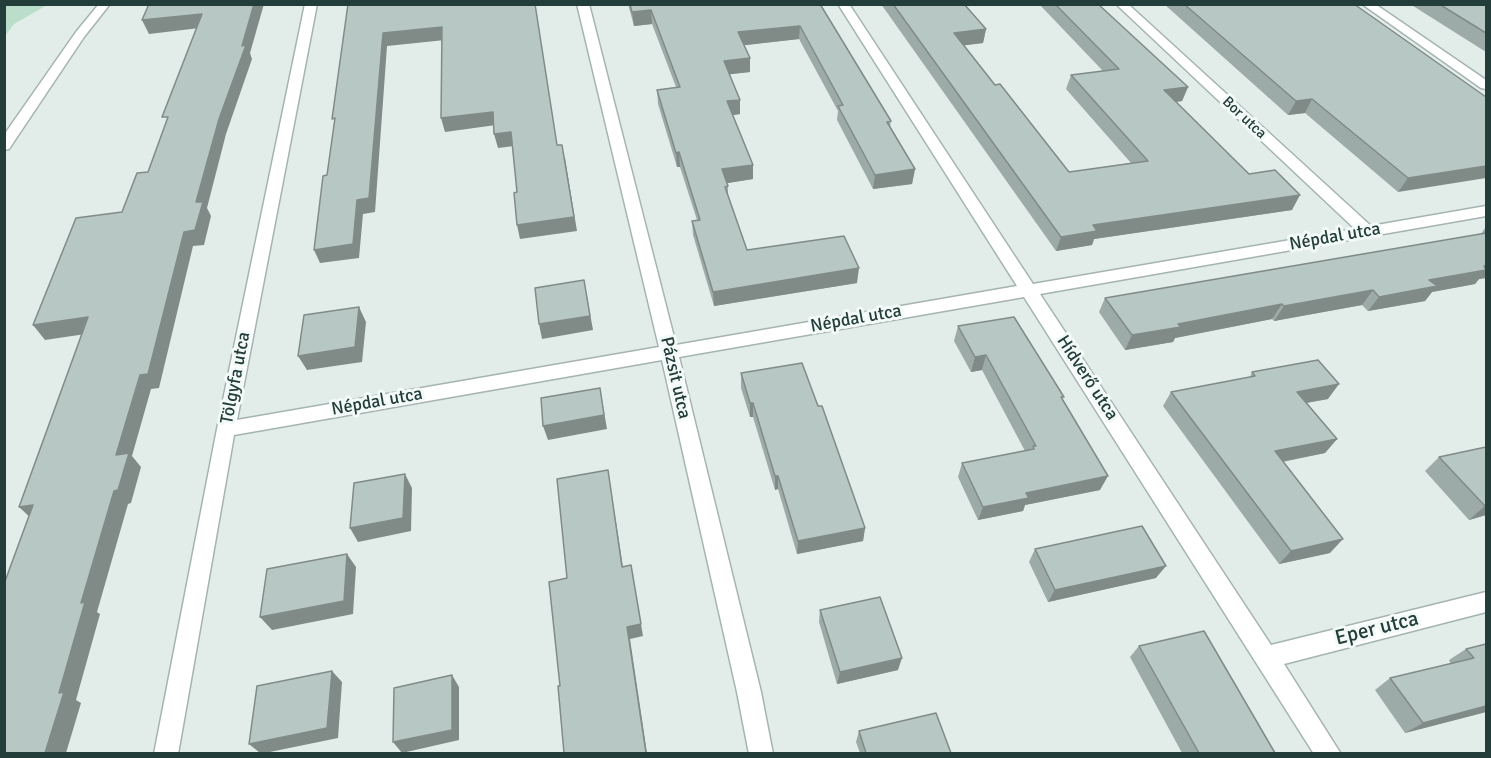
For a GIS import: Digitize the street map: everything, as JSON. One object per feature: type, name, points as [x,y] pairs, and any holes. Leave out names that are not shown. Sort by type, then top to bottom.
[{"type":"street","points":[[4,146],[80,35],[105,4]]},
{"type":"street","name":"Tölgyfa utca","points":[[166,753],[226,429],[311,4]]},
{"type":"street","name":"Pázsit utca","points":[[583,4],[669,351],[761,753]]},
{"type":"street","name":"Hídverő utca","points":[[843,4],[1329,753]]},
{"type":"street","name":"Bor utca","points":[[1121,4],[1368,232]]},
{"type":"street","points":[[1367,4],[1486,85]]},
{"type":"street","name":"Népdal utca","points":[[226,429],[1486,211]]},
{"type":"street","name":"Eper utca","points":[[1267,657],[1486,602]]},
{"type":"green space","points":[[5,4],[47,5],[14,24],[5,36]]},
{"type":"building","points":[[149,4],[254,4],[242,46],[246,45],[219,119],[196,202],[203,202],[195,230],[184,232],[148,374],[140,375],[116,455],[129,453],[118,490],[114,491],[81,603],[85,602],[59,693],[64,692],[45,753],[4,753],[4,584],[33,505],[19,507],[88,317],[33,325],[76,218],[122,212],[137,173],[148,172],[168,117],[162,117],[202,14],[142,20]]},
{"type":"building","points":[[348,4],[535,4],[557,145],[562,145],[574,217],[517,225],[514,193],[517,192],[511,132],[494,134],[493,112],[441,118],[442,27],[383,33],[369,198],[357,200],[353,244],[314,250],[323,176],[327,175],[335,118],[332,119]]},
{"type":"building","points":[[630,4],[820,4],[891,121],[887,122],[915,169],[875,175],[838,106],[843,105],[800,26],[738,32],[750,58],[724,61],[740,100],[727,101],[753,165],[722,169],[728,186],[725,187],[747,250],[844,236],[859,268],[713,292],[692,221],[700,220],[657,90],[680,87],[651,10],[632,12]]},
{"type":"building","points":[[893,4],[964,4],[986,29],[954,33],[995,85],[1000,84],[1069,172],[1148,161],[1071,75],[1119,69],[1055,4],[1098,4],[1188,87],[1164,90],[1249,174],[1275,170],[1300,195],[1093,225],[1097,231],[1061,237]]},
{"type":"building","points":[[1184,4],[1354,4],[1486,97],[1486,166],[1408,178],[1312,99],[1296,101]]},
{"type":"building","points":[[1439,4],[1486,4],[1486,33]]},
{"type":"building","points":[[1486,233],[1486,266],[1484,266],[1486,270],[1429,280],[1437,286],[1379,297],[1373,290],[1284,306],[1282,304],[1178,324],[1181,327],[1132,335],[1105,298]]},
{"type":"building","points":[[584,280],[590,316],[539,324],[535,288]]},
{"type":"building","points":[[359,307],[355,347],[298,356],[304,315]]},
{"type":"building","points":[[1014,317],[1064,397],[1061,397],[1108,476],[1026,493],[1029,498],[983,507],[962,463],[1034,449],[1033,446],[1036,446],[986,355],[975,357],[958,326]]},
{"type":"building","points":[[1318,360],[1339,384],[1297,392],[1337,439],[1275,451],[1343,539],[1291,551],[1171,392],[1255,376],[1252,372]]},
{"type":"building","points":[[802,363],[818,406],[822,406],[865,528],[798,541],[778,476],[775,476],[753,403],[750,403],[741,373]]},
{"type":"building","points":[[600,388],[604,415],[543,426],[541,398]]},
{"type":"building","points":[[1486,447],[1486,506],[1485,506],[1439,457]]},
{"type":"building","points":[[608,470],[622,567],[631,565],[641,624],[627,627],[646,753],[564,753],[558,686],[560,686],[549,582],[567,578],[557,479]]},
{"type":"building","points":[[405,474],[403,518],[350,528],[354,483]]},
{"type":"building","points":[[1142,526],[1166,566],[1055,590],[1035,549]]},
{"type":"building","points":[[347,554],[344,601],[260,617],[267,569]]},
{"type":"building","points":[[880,597],[902,658],[840,672],[820,610]]},
{"type":"building","points":[[1204,631],[1275,753],[1199,753],[1139,646]]},
{"type":"building","points":[[1486,644],[1486,706],[1423,723],[1390,678],[1474,658],[1466,649]]},
{"type":"building","points":[[332,671],[327,728],[249,744],[257,686]]},
{"type":"building","points":[[452,675],[452,730],[393,742],[394,688]]},
{"type":"building","points":[[936,713],[951,753],[866,753],[859,731]]}]
